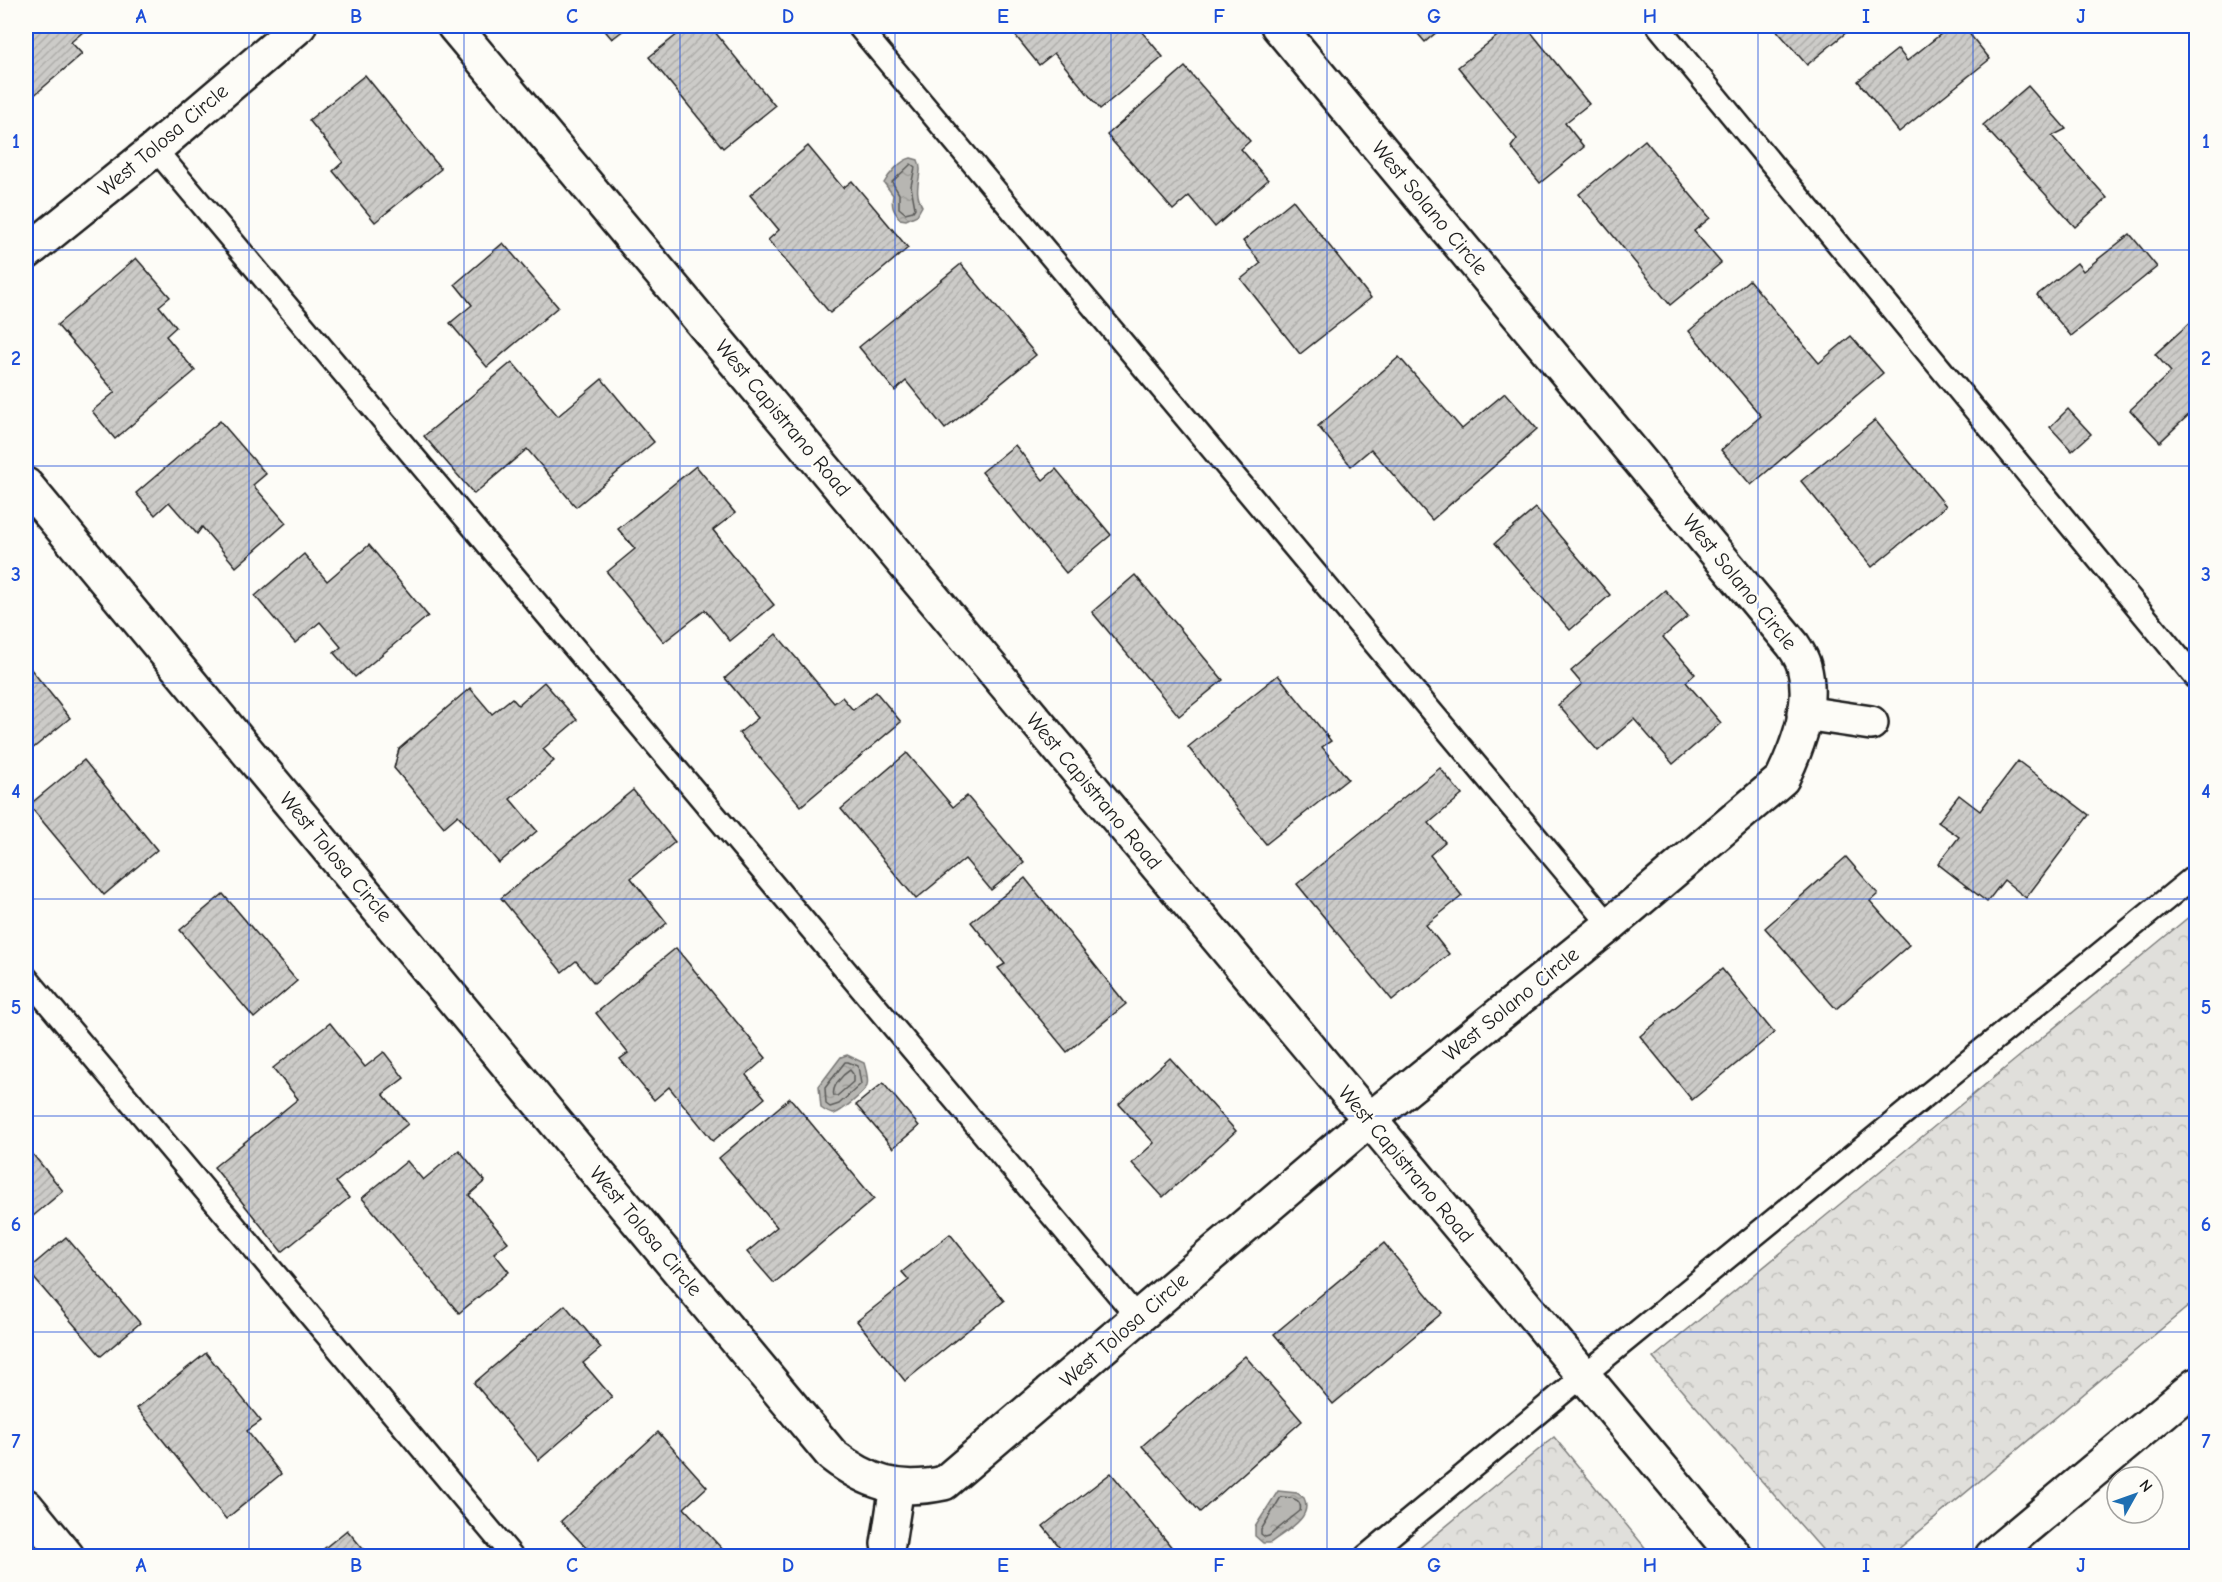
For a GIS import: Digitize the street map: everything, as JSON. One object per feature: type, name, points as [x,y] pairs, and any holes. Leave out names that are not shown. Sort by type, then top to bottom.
[{"type":"street","name":"West Tolosa Circle","points":[[26,253],[155,149],[298,26]]},
{"type":"street","name":"West Capistrano Road","points":[[454,26],[1735,1557]]},
{"type":"street","name":"West Solano Circle","points":[[1278,26],[1793,645],[1803,663],[1808,692],[1798,746],[1782,779],[1610,925],[1369,1120]]},
{"type":"street","name":"West Tolosa Circle","points":[[26,485],[832,1455],[853,1471],[897,1486],[921,1488],[944,1483],[1369,1120]]},
{"type":"street","points":[[1804,713],[1871,723]]},
{"type":"street","points":[[1992,1557],[2196,1385]]},
{"type":"street","points":[[888,1544],[897,1486]]},
{"type":"street","points":[[26,1506],[67,1557]]},
{"type":"lane","points":[[858,26],[1610,925]]},
{"type":"lane","points":[[1658,26],[2196,678]]},
{"type":"lane","points":[[155,149],[1138,1318]]},
{"type":"lane","points":[[1366,1557],[1584,1375],[2196,875]]},
{"type":"lane","points":[[26,977],[512,1557]]},
{"type":"green space","points":[[2196,911],[2196,1300],[1890,1556],[1828,1556],[1653,1358]]},
{"type":"green space","points":[[1554,1437],[1652,1556],[1410,1556]]},
{"type":"water","points":[[911,158],[918,160],[920,165],[918,193],[922,206],[917,215],[906,220],[900,219],[896,213],[892,205],[893,195],[884,183],[903,161]]},
{"type":"water","points":[[847,1055],[864,1063],[867,1086],[847,1106],[837,1113],[830,1113],[821,1108],[819,1086],[841,1057]]},
{"type":"water","points":[[1278,1491],[1297,1493],[1304,1498],[1305,1512],[1290,1529],[1270,1543],[1263,1543],[1255,1536],[1255,1527]]},
{"type":"building","points":[[26,26],[90,26],[71,42],[82,54],[31,98],[26,91]]},
{"type":"building","points":[[601,26],[629,26],[612,39]]},
{"type":"building","points":[[688,26],[710,26],[775,106],[723,148],[649,57]]},
{"type":"building","points":[[1026,26],[1137,26],[1163,57],[1100,109],[1054,53],[1039,65],[1015,35]]},
{"type":"building","points":[[1411,26],[1444,26],[1425,42]]},
{"type":"building","points":[[1510,26],[1526,26],[1589,104],[1565,123],[1584,147],[1540,183],[1511,147],[1517,139],[1458,67]]},
{"type":"building","points":[[1773,26],[1854,26],[1807,65]]},
{"type":"building","points":[[1951,26],[1963,26],[1990,59],[1899,132],[1858,81],[1898,49],[1907,61]]},
{"type":"building","points":[[1185,67],[1250,141],[1241,149],[1268,180],[1215,227],[1189,196],[1173,210],[1107,135]]},
{"type":"building","points":[[365,75],[441,169],[375,222],[333,171],[343,162],[309,120]]},
{"type":"building","points":[[2028,86],[2066,129],[2052,136],[2107,198],[2075,227],[1983,125]]},
{"type":"building","points":[[1645,140],[1710,218],[1694,231],[1721,263],[1670,305],[1579,194]]},
{"type":"building","points":[[808,146],[843,188],[852,181],[908,248],[830,313],[768,240],[779,230],[750,195]]},
{"type":"building","points":[[1293,200],[1371,298],[1300,354],[1241,279],[1261,263],[1243,241]]},
{"type":"building","points":[[2130,234],[2157,267],[2071,336],[2037,295],[2077,263],[2083,271]]},
{"type":"building","points":[[503,243],[558,307],[487,367],[450,323],[472,305],[455,284]]},
{"type":"building","points":[[136,258],[170,297],[159,306],[176,327],[166,336],[195,371],[115,439],[92,411],[115,392],[57,325]]},
{"type":"building","points":[[961,264],[1036,355],[945,429],[906,381],[895,391],[859,347]]},
{"type":"building","points":[[1749,280],[1819,363],[1851,336],[1883,373],[1751,485],[1721,450],[1761,416],[1689,331]]},
{"type":"building","points":[[2193,320],[2196,324],[2196,408],[2160,442],[2130,410],[2171,372],[2155,354]]},
{"type":"building","points":[[1399,357],[1462,429],[1505,393],[1537,429],[1432,520],[1371,449],[1351,466],[1318,426]]},
{"type":"building","points":[[512,362],[558,416],[602,379],[654,442],[576,507],[527,449],[474,494],[424,436]]},
{"type":"building","points":[[2068,409],[2091,434],[2072,451],[2050,427]]},
{"type":"building","points":[[1875,420],[1946,506],[1872,567],[1801,481]]},
{"type":"building","points":[[220,421],[266,474],[253,485],[286,523],[236,567],[202,527],[197,534],[169,502],[155,515],[136,493]]},
{"type":"building","points":[[1015,445],[1043,480],[1056,469],[1111,535],[1066,573],[982,472]]},
{"type":"building","points":[[696,466],[735,513],[713,530],[774,605],[730,641],[705,610],[664,642],[607,572],[635,549],[618,529]]},
{"type":"building","points":[[1536,508],[1610,595],[1570,630],[1495,543]]},
{"type":"building","points":[[369,545],[428,616],[355,677],[334,653],[341,647],[320,622],[295,643],[255,596],[304,554],[327,581]]},
{"type":"building","points":[[1135,575],[1223,680],[1179,716],[1092,612]]},
{"type":"building","points":[[1665,590],[1688,616],[1663,637],[1695,674],[1686,682],[1721,723],[1673,764],[1634,719],[1598,751],[1558,705],[1582,684],[1571,671]]},
{"type":"building","points":[[776,634],[834,703],[842,697],[853,710],[876,692],[901,722],[801,806],[739,733],[758,718],[725,678]]},
{"type":"building","points":[[26,663],[70,718],[26,754]]},
{"type":"building","points":[[1278,675],[1331,741],[1322,747],[1348,779],[1266,844],[1188,747]]},
{"type":"building","points":[[544,682],[577,720],[543,749],[554,761],[510,799],[537,831],[499,863],[458,815],[444,827],[394,768],[399,749],[470,688],[492,714],[512,698],[518,705]]},
{"type":"building","points":[[907,753],[953,807],[967,796],[1024,863],[991,890],[965,859],[916,899],[841,809]]},
{"type":"building","points":[[84,760],[157,850],[104,895],[29,805]]},
{"type":"building","points":[[2018,761],[2089,815],[2026,898],[2004,880],[1987,902],[1938,864],[1959,837],[1938,822],[1959,795],[1980,811]]},
{"type":"building","points":[[1440,768],[1462,795],[1429,823],[1445,842],[1430,855],[1462,896],[1426,925],[1449,954],[1392,1000],[1297,884]]},
{"type":"building","points":[[633,790],[675,842],[631,878],[667,923],[594,983],[576,961],[562,972],[501,898]]},
{"type":"building","points":[[1846,857],[1878,894],[1870,901],[1909,945],[1836,1009],[1765,928]]},
{"type":"building","points":[[1025,878],[1126,1004],[1067,1052],[998,968],[1005,964],[971,922]]},
{"type":"building","points":[[223,894],[297,981],[254,1018],[180,930]]},
{"type":"building","points":[[676,948],[766,1058],[746,1075],[765,1098],[713,1141],[669,1087],[654,1100],[620,1059],[628,1053],[596,1013]]},
{"type":"building","points":[[1722,969],[1774,1033],[1692,1100],[1640,1036]]},
{"type":"building","points":[[330,1023],[365,1067],[384,1052],[404,1078],[383,1094],[408,1124],[336,1182],[349,1198],[282,1252],[214,1167],[298,1099],[273,1068]]},
{"type":"building","points":[[1170,1058],[1236,1131],[1163,1197],[1132,1163],[1154,1143],[1119,1104]]},
{"type":"building","points":[[883,1083],[919,1126],[893,1148],[856,1105]]},
{"type":"building","points":[[790,1098],[874,1199],[774,1283],[747,1252],[777,1227],[719,1158]]},
{"type":"building","points":[[26,1146],[63,1191],[26,1222]]},
{"type":"building","points":[[459,1150],[485,1181],[469,1195],[508,1242],[494,1253],[509,1272],[459,1313],[362,1198],[407,1161],[423,1180]]},
{"type":"building","points":[[950,1234],[1004,1301],[905,1381],[857,1321],[909,1280],[902,1272]]},
{"type":"building","points":[[66,1237],[140,1323],[101,1356],[27,1270]]},
{"type":"building","points":[[1384,1243],[1442,1313],[1333,1404],[1274,1334]]},
{"type":"building","points":[[565,1305],[601,1348],[583,1363],[612,1397],[539,1460],[474,1383]]},
{"type":"building","points":[[206,1353],[261,1421],[247,1431],[281,1474],[226,1519],[137,1408]]},
{"type":"building","points":[[1245,1356],[1302,1421],[1200,1512],[1142,1446]]},
{"type":"building","points":[[658,1432],[707,1487],[684,1508],[727,1554],[724,1556],[594,1556],[561,1521]]},
{"type":"building","points":[[1111,1473],[1173,1549],[1164,1556],[1067,1556],[1043,1526]]},
{"type":"building","points":[[347,1530],[369,1556],[315,1556]]}]
